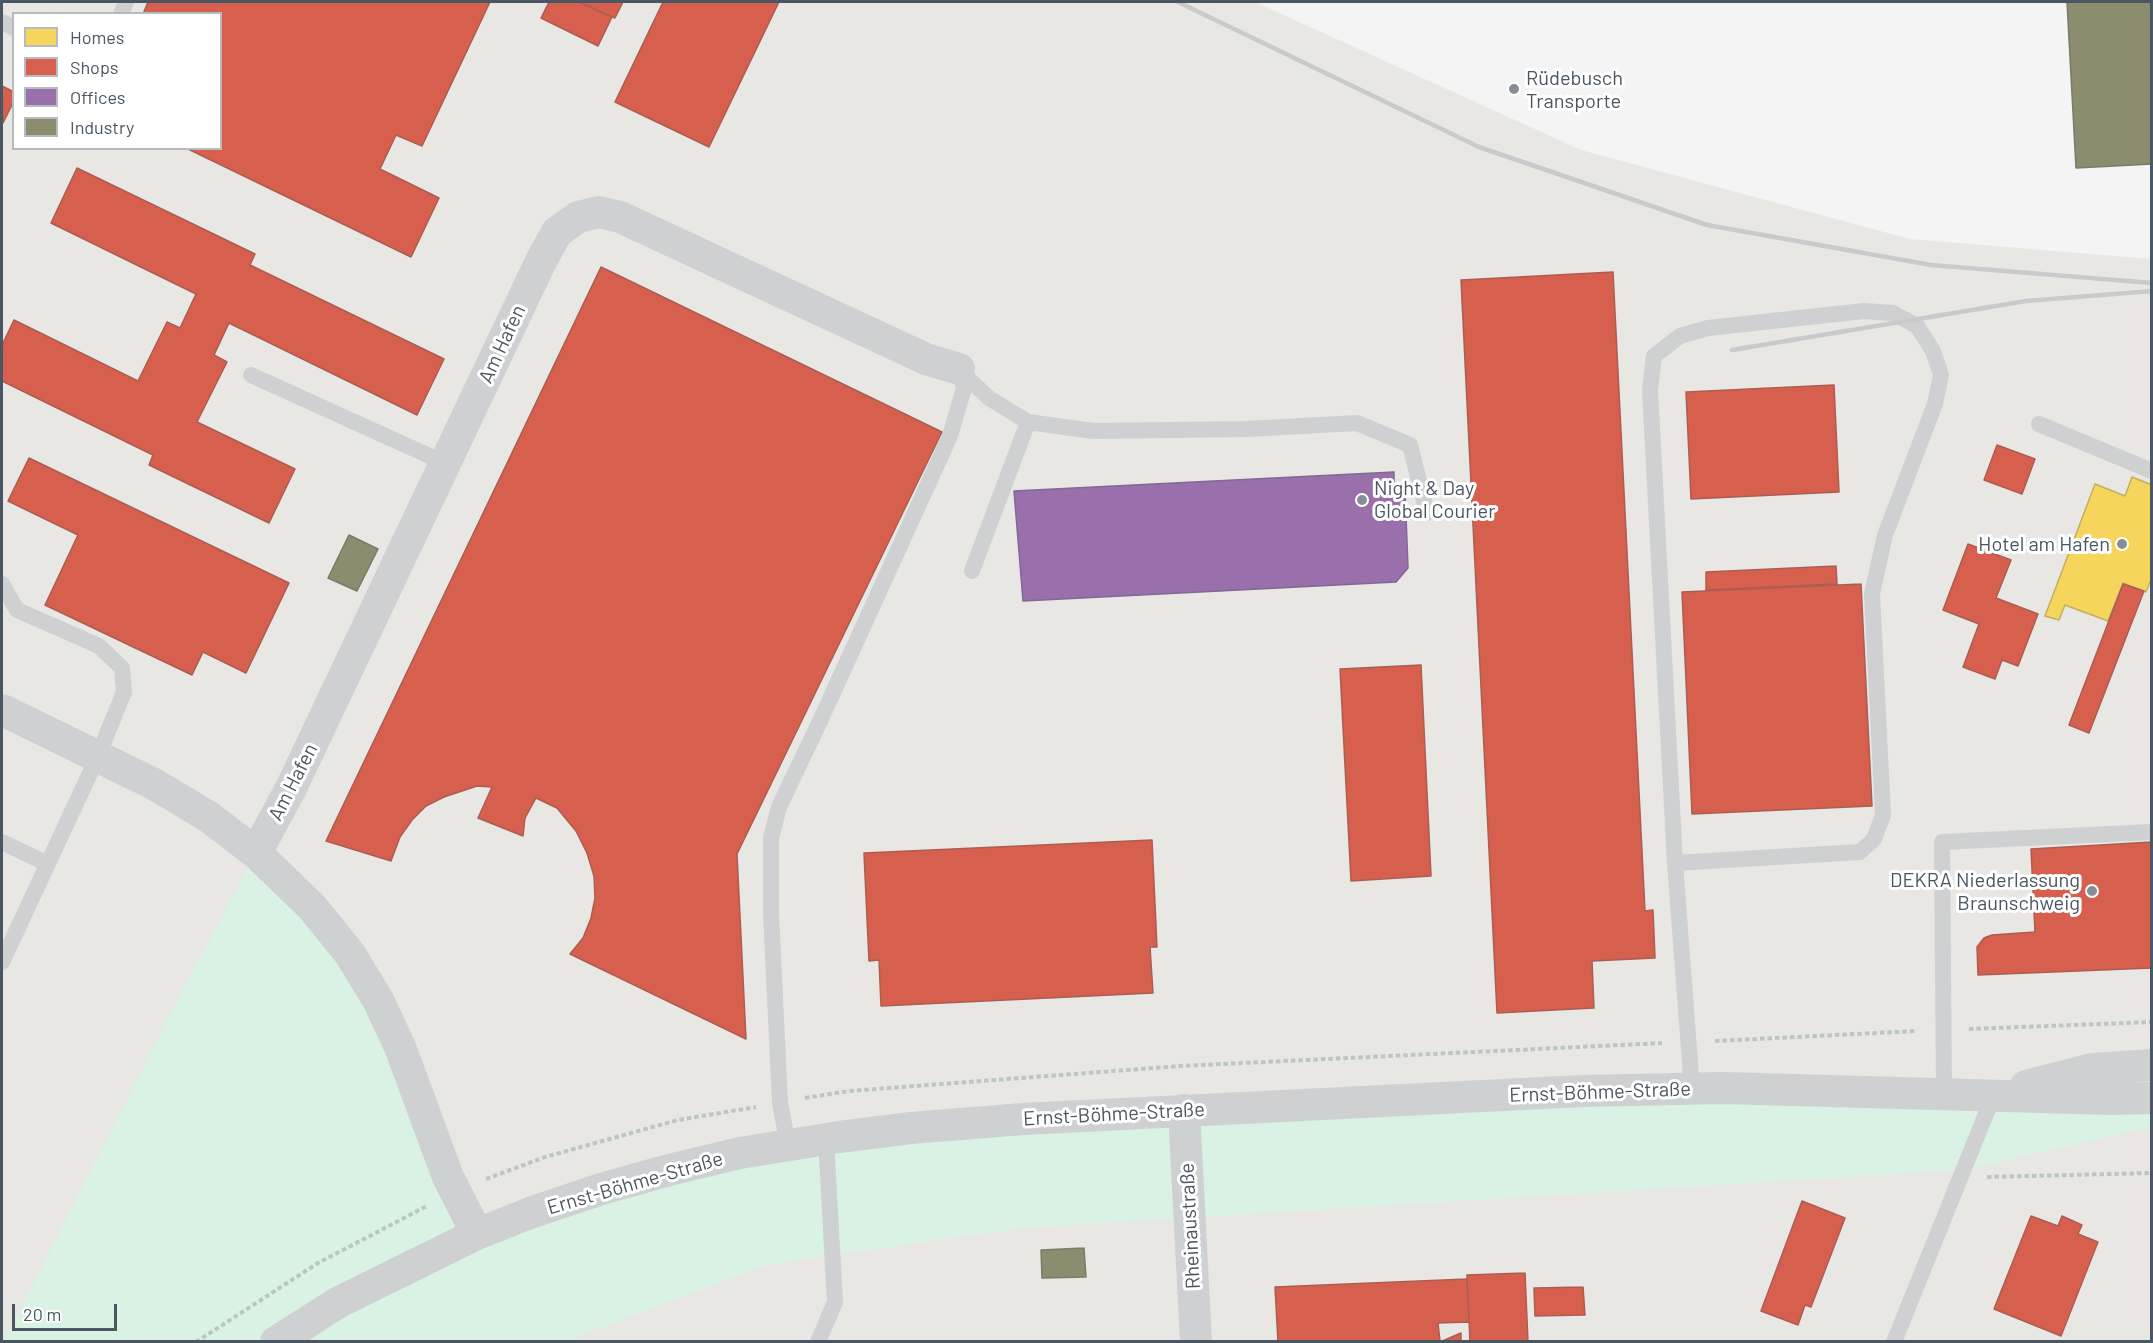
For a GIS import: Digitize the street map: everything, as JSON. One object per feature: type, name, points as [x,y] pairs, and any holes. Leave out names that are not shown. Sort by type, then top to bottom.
[{"type":"street","name":"Am Hafen","points":[[256,853],[291,788],[541,261],[557,232],[578,217],[599,212],[620,217],[926,359],[959,369]]},
{"type":"street","points":[[2,710],[98,756],[209,817],[256,853],[312,907],[350,954],[378,1000],[400,1047],[448,1178],[477,1234]]},
{"type":"street","name":"Ernst-Böhme-Straße","points":[[1994,1094],[2092,1069],[2151,1065]]},
{"type":"street","name":"Ernst-Böhme-Straße","points":[[276,1341],[339,1302],[477,1234],[530,1213],[600,1188],[740,1153],[826,1138],[1023,1119],[1571,1092],[1692,1089],[2151,1098]]},
{"type":"street","name":"Ernst-Böhme-Straße","points":[[1994,1094],[2088,1112],[2151,1117]]},
{"type":"street","name":"Rheinaustraße","points":[[1184,1110],[1196,1341]]},
{"type":"lane","points":[[1675,863],[1860,852],[1874,839],[1882,816],[1872,594],[1885,536],[1935,404],[1941,375],[1933,351],[1917,326],[1893,314],[1864,311],[1708,328],[1680,336],[1654,356],[1650,390],[1675,863],[1692,1089]]},
{"type":"lane","points":[[959,369],[989,398],[1028,422],[1093,431],[1247,429],[1357,423],[1410,445],[1427,513]]},
{"type":"lane","points":[[788,1145],[780,1102],[771,912],[771,838],[779,807],[950,436],[964,388],[959,369]]},
{"type":"lane","points":[[251,375],[445,463]]},
{"type":"lane","points":[[972,572],[1028,422]]},
{"type":"lane","points":[[2039,424],[2151,471]]},
{"type":"lane","points":[[2,584],[17,610],[99,646],[122,668],[124,692],[98,756],[2,962]]},
{"type":"lane","points":[[1944,1093],[1942,842],[2151,832]]},
{"type":"lane","points":[[2,842],[48,864]]},
{"type":"lane","points":[[1894,1341],[1994,1094]]},
{"type":"lane","points":[[818,1341],[835,1302],[826,1138]]},
{"type":"path","points":[[1960,1178],[2151,1173]]},
{"type":"shaded area","points":[[2,2],[1255,2],[1581,150],[1910,239],[2151,259],[2151,1341],[2,1342]]},
{"type":"green space","points":[[256,853],[350,954],[477,1234],[669,1170],[1023,1119],[1994,1094],[2151,1115],[2151,1127],[1963,1170],[1024,1228],[766,1265],[566,1341],[4,1342],[173,1008]]},
{"type":"building: Homes","points":[[2132,477],[2152,485],[2152,577],[2146,592],[2123,583],[2108,621],[2065,605],[2059,620],[2045,616],[2095,484],[2125,496]]},
{"type":"building: Shops","points":[[148,2],[490,2],[422,146],[396,135],[380,169],[439,198],[411,257],[190,150],[222,150],[222,12],[144,12]]},
{"type":"building: Shops","points":[[549,2],[579,2],[612,17],[598,46],[541,18]]},
{"type":"building: Shops","points":[[579,2],[623,2],[615,18]]},
{"type":"building: Shops","points":[[663,2],[779,2],[709,147],[615,102]]},
{"type":"building: Shops","points":[[2,86],[12,91],[12,105],[3,123]]},
{"type":"building: Shops","points":[[77,168],[255,254],[250,265],[444,359],[417,415],[229,323],[214,355],[227,362],[197,422],[295,469],[269,523],[149,465],[153,455],[2,381],[2,345],[14,320],[138,381],[167,322],[180,328],[196,294],[51,223]]},
{"type":"building: Shops","points":[[601,267],[942,432],[737,854],[746,1039],[570,954],[583,938],[591,918],[595,898],[594,876],[587,853],[576,831],[557,808],[536,798],[525,818],[523,836],[478,818],[492,787],[477,786],[444,797],[426,806],[400,837],[391,861],[326,841]]},
{"type":"building: Shops","points":[[1613,272],[1645,911],[1653,910],[1655,958],[1592,961],[1594,1008],[1497,1013],[1461,280]]},
{"type":"building: Shops","points":[[1834,385],[1839,492],[1691,499],[1686,392]]},
{"type":"building: Shops","points":[[1997,445],[2035,459],[2022,494],[1984,480]]},
{"type":"building: Shops","points":[[29,458],[289,583],[246,673],[203,652],[192,675],[45,605],[78,535],[8,501]]},
{"type":"building: Shops","points":[[1968,544],[2011,560],[1996,598],[2038,614],[2018,666],[2002,660],[1995,679],[1963,667],[1979,624],[1943,610]]},
{"type":"building: Shops","points":[[1836,566],[1837,584],[1706,590],[1706,572]]},
{"type":"building: Shops","points":[[1861,584],[1872,806],[1692,814],[1682,592]]},
{"type":"building: Shops","points":[[2123,584],[2144,591],[2089,733],[2069,725]]},
{"type":"building: Shops","points":[[1421,665],[1431,876],[1351,881],[1340,669]]},
{"type":"building: Shops","points":[[1152,840],[1157,947],[1150,947],[1153,993],[881,1006],[879,960],[869,961],[864,853]]},
{"type":"building: Shops","name":"DEKRA Niederlassung Braunschweig","points":[[2152,842],[2152,968],[1978,975],[1977,947],[1984,938],[1992,935],[2035,932],[2031,849]]},
{"type":"building: Shops","points":[[1802,1201],[1845,1218],[1811,1307],[1805,1305],[1798,1325],[1761,1311]]},
{"type":"building: Shops","points":[[2031,1216],[2058,1226],[2062,1216],[2082,1225],[2078,1234],[2098,1242],[2061,1336],[1994,1309]]},
{"type":"building: Shops","points":[[1525,1273],[1528,1342],[1470,1342],[1467,1275]]},
{"type":"building: Shops","points":[[1467,1279],[1469,1322],[1438,1323],[1440,1341],[1278,1342],[1275,1287]]},
{"type":"building: Shops","points":[[1583,1287],[1585,1315],[1535,1316],[1534,1288]]},
{"type":"building: Shops","points":[[1461,1333],[1461,1342],[1440,1342]]},
{"type":"building: Offices","points":[[1394,472],[1394,488],[1405,489],[1408,568],[1396,582],[1023,601],[1014,491]]},
{"type":"building: Industry","points":[[2067,2],[2152,2],[2152,164],[2076,168]]},
{"type":"building: Industry","points":[[349,535],[378,549],[357,591],[328,578]]},
{"type":"building: Industry","points":[[1084,1248],[1086,1277],[1042,1278],[1041,1250]]},
{"type":"railway","points":[[1178,2],[1479,147],[1707,225],[1931,265],[2152,283]]},
{"type":"railway","points":[[1732,350],[2026,301],[2152,291]]},
{"type":"place","name":"Rüdebusch Transporte","points":[[1514,89]]},
{"type":"place","name":"Night & Day Global Courier","points":[[1362,500]]},
{"type":"place","name":"Hotel am Hafen","points":[[2122,544]]},
{"type":"place","name":"DEKRA Niederlassung Braunschweig","points":[[2092,891]]}]
